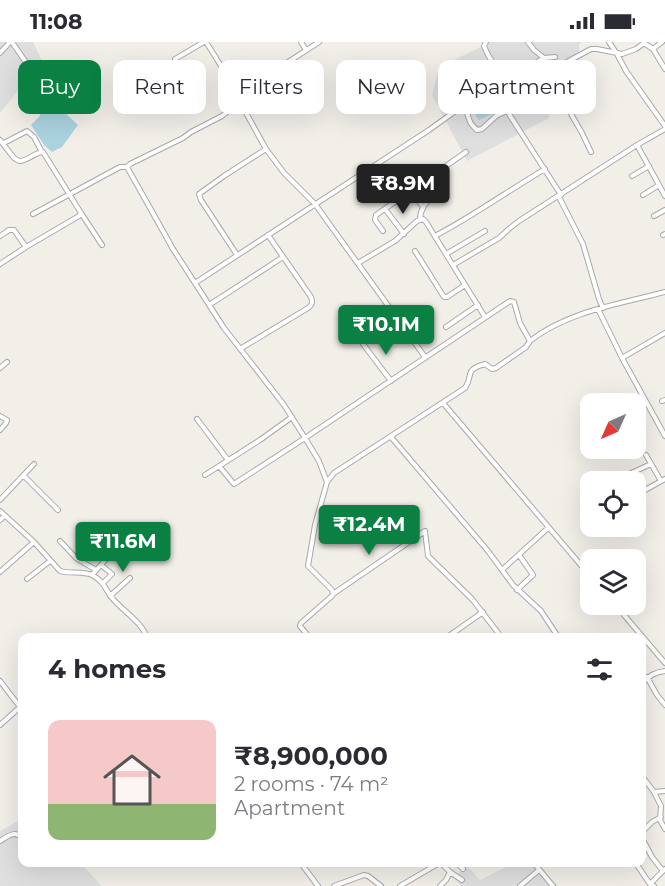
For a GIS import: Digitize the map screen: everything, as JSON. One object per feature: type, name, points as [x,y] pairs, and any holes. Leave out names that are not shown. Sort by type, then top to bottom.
[{"type":"street","points":[[0,53],[11,42],[24,60]]},
{"type":"street","points":[[175,59],[205,42],[218,62]]},
{"type":"street","points":[[301,42],[306,50]]},
{"type":"street","points":[[291,60],[319,42]]},
{"type":"street","points":[[485,42],[486,51],[492,60]]},
{"type":"street","points":[[528,42],[544,58]]},
{"type":"street","points":[[453,265],[500,238],[510,228],[665,127],[609,42]]},
{"type":"street","points":[[653,50],[662,42]]},
{"type":"street","points":[[571,60],[591,49],[622,54],[647,44],[665,69]]},
{"type":"street","points":[[535,51],[537,60]]},
{"type":"street","points":[[541,60],[550,56],[555,57]]},
{"type":"street","points":[[33,214],[120,167],[128,167],[225,114]]},
{"type":"street","points":[[247,114],[266,149],[284,173],[315,204],[425,357]]},
{"type":"street","points":[[195,283],[451,114]]},
{"type":"street","points":[[467,114],[469,122],[479,130],[486,127],[500,114]]},
{"type":"street","points":[[511,114],[560,196],[583,244],[600,308],[622,358],[665,436]]},
{"type":"street","points":[[571,114],[591,152]]},
{"type":"street","points":[[4,144],[27,131],[33,137],[102,245]]},
{"type":"street","points":[[0,140],[19,161],[42,152]]},
{"type":"street","points":[[637,145],[665,196]]},
{"type":"street","points":[[237,255],[199,194],[266,149]]},
{"type":"street","points":[[383,231],[375,218],[466,152]]},
{"type":"street","points":[[632,176],[649,166]]},
{"type":"street","points":[[128,167],[195,283],[240,350],[292,417],[319,461],[327,482]]},
{"type":"street","points":[[435,236],[467,219],[545,169]]},
{"type":"street","points":[[643,195],[659,185]]},
{"type":"street","points":[[411,190],[423,207]]},
{"type":"street","points":[[358,263],[395,242],[404,234],[420,219],[423,207],[435,193]]},
{"type":"street","points":[[385,209],[404,234]]},
{"type":"street","points":[[654,216],[665,210]]},
{"type":"street","points":[[0,264],[81,213]]},
{"type":"street","points":[[420,219],[426,222],[485,317]]},
{"type":"street","points":[[0,236],[9,230],[14,230],[26,246]]},
{"type":"street","points":[[446,254],[485,231]]},
{"type":"street","points":[[240,350],[312,305],[313,302],[268,235]]},
{"type":"street","points":[[414,251],[444,297],[465,285]]},
{"type":"street","points":[[209,305],[284,257]]},
{"type":"street","points":[[333,594],[332,590],[308,566],[315,525],[327,482],[334,473],[465,388],[471,370],[484,364],[492,369],[496,368],[555,325],[600,308],[665,292]]},
{"type":"street","points":[[219,466],[234,484],[510,301],[513,302],[520,323],[530,341]]},
{"type":"street","points":[[446,327],[478,305]]},
{"type":"street","points":[[366,330],[360,336],[360,340],[392,381]]},
{"type":"street","points":[[622,358],[665,333]]},
{"type":"street","points":[[0,368],[7,362]]},
{"type":"street","points":[[443,402],[580,564]]},
{"type":"street","points":[[0,416],[7,420],[0,430]]},
{"type":"street","points":[[205,475],[292,417]]},
{"type":"street","points":[[197,419],[228,460]]},
{"type":"street","points":[[391,437],[488,551],[517,590],[541,611],[556,633]]},
{"type":"street","points":[[646,455],[663,480],[646,489]]},
{"type":"street","points":[[0,500],[34,464]]},
{"type":"street","points":[[636,471],[651,464]]},
{"type":"street","points":[[24,476],[58,510]]},
{"type":"street","points":[[0,512],[34,542],[60,571],[86,573],[104,583],[110,596],[141,626],[144,633]]},
{"type":"street","points":[[0,520],[5,516]]},
{"type":"street","points":[[502,570],[548,528]]},
{"type":"street","points":[[305,633],[301,629],[301,623],[333,594],[425,531],[428,556],[465,592],[498,633]]},
{"type":"street","points":[[60,541],[80,561],[96,570]]},
{"type":"street","points":[[0,572],[34,542]]},
{"type":"street","points":[[517,590],[533,575],[519,555]]},
{"type":"street","points":[[92,575],[108,557]]},
{"type":"street","points":[[27,579],[50,561]]},
{"type":"street","points":[[101,565],[112,574],[104,583]]},
{"type":"street","points":[[110,596],[130,578]]},
{"type":"street","points":[[453,633],[483,612]]},
{"type":"street","points":[[624,615],[639,633]]},
{"type":"street","points":[[646,641],[665,663]]},
{"type":"street","points":[[665,677],[663,671],[647,677],[665,705]]},
{"type":"street","points":[[0,681],[18,704]]},
{"type":"street","points":[[0,725],[18,710]]},
{"type":"street","points":[[646,781],[661,806],[661,822],[665,829]]},
{"type":"street","points":[[654,792],[665,791]]},
{"type":"street","points":[[646,828],[661,817]]},
{"type":"street","points":[[0,841],[14,834],[18,835]]},
{"type":"street","points":[[639,867],[652,885],[664,870],[652,858],[646,846]]},
{"type":"street","points":[[304,867],[318,886]]},
{"type":"street","points":[[400,886],[431,867]]},
{"type":"street","points":[[443,867],[462,880]]},
{"type":"street","points":[[537,867],[553,886]]},
{"type":"street","points":[[520,886],[539,870]]},
{"type":"street","points":[[440,886],[448,878],[450,872]]},
{"type":"street","points":[[334,886],[364,875],[381,886]]},
{"type":"shaded area","points":[[0,42],[33,42],[42,60],[18,60],[18,91],[0,113]]},
{"type":"shaded area","points":[[482,42],[582,42],[579,44],[579,60],[454,60],[483,46]]},
{"type":"shaded area","points":[[438,71],[438,106],[432,95]]},
{"type":"shaded area","points":[[442,114],[548,114],[549,118],[467,161]]},
{"type":"shaded area","points":[[18,821],[18,867],[84,867],[102,886],[0,886],[0,831]]},
{"type":"shaded area","points":[[468,867],[480,880],[506,867],[539,867],[558,886],[461,886],[453,876]]},
{"type":"water","points":[[40,114],[67,114],[78,125],[62,147],[52,152],[44,145],[31,125]]},
{"type":"water","points":[[475,114],[492,114],[479,120]]}]
